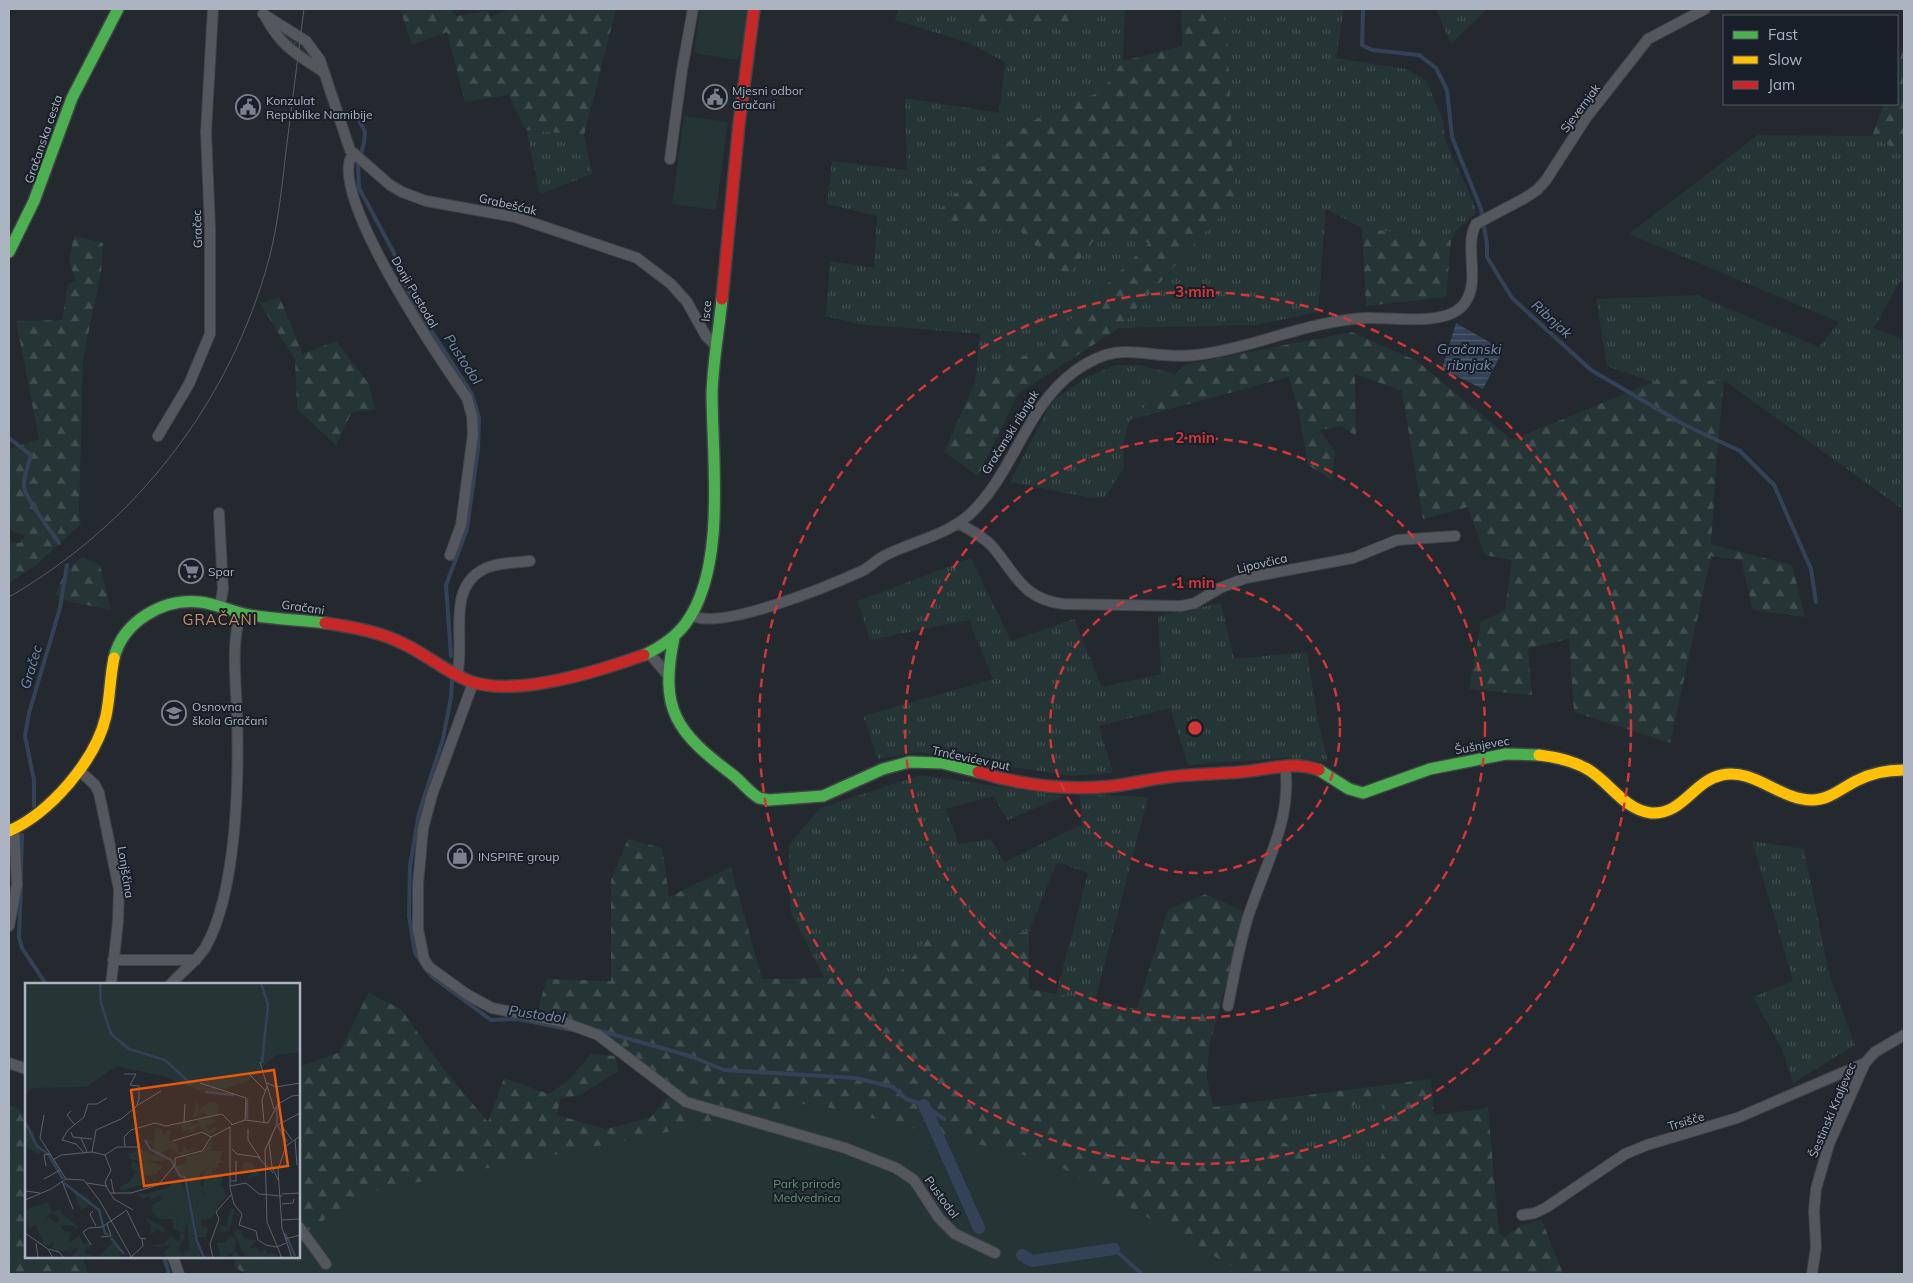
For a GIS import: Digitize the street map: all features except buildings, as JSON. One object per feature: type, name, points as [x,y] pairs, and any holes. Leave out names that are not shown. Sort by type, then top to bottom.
[{"type":"street","name":"Gračanska cesta","points":[[9,252],[31,213],[54,141],[76,87],[118,9]]},
{"type":"street","name":"Gračec","points":[[158,436],[189,384],[210,334],[210,228],[206,132],[214,9]]},
{"type":"street","points":[[670,159],[682,70],[693,9]]},
{"type":"street","name":"Isce","points":[[691,614],[701,587],[713,530],[716,497],[712,382],[735,155],[754,9]]},
{"type":"street","name":"Sjevernjak","points":[[1476,224],[1526,198],[1546,180],[1586,118],[1648,39],[1705,9]]},
{"type":"street","points":[[262,11],[273,33],[287,49],[322,71]]},
{"type":"street","points":[[262,11],[306,41],[318,56],[322,71],[359,158]]},
{"type":"street","name":"Grabešćak","points":[[359,158],[390,184],[414,197],[515,217],[637,258],[653,269],[687,302],[706,336],[715,344]]},
{"type":"street","name":"Donji Pustodol","points":[[359,158],[349,162],[349,183],[359,213],[399,293],[467,398],[472,416],[473,434],[461,525],[450,555]]},
{"type":"street","name":"Gračanski ribnjak","points":[[691,614],[706,620],[717,620],[747,613],[799,596],[864,570],[884,556],[958,523],[980,503],[1007,463],[1031,420],[1052,390],[1077,369],[1102,355],[1114,351],[1130,351],[1167,356],[1197,355],[1234,348],[1313,325],[1358,319],[1448,316],[1457,311],[1466,302],[1471,287],[1471,236],[1476,224]]},
{"type":"street","points":[[220,513],[223,589],[220,606]]},
{"type":"street","name":"Lipovčica","points":[[958,523],[990,544],[1032,595],[1048,602],[1064,604],[1181,606],[1195,603],[1229,584],[1246,578],[1353,558],[1397,540],[1455,536]]},
{"type":"street","points":[[457,675],[460,664],[461,600],[466,585],[484,569],[530,561]]},
{"type":"street","name":"Gračani","points":[[11,830],[41,810],[80,771],[98,741],[106,715],[119,642],[130,626],[147,615],[182,603],[195,602],[220,606],[240,613],[368,631],[395,640],[473,683],[497,686],[544,682],[649,653],[674,638],[691,614]]},
{"type":"street","points":[[172,983],[196,960],[216,923],[225,888],[235,818],[237,732],[233,654],[240,613]]},
{"type":"street","name":"Trnčevićev put","points":[[674,638],[666,673],[676,717],[689,740],[709,758],[741,781],[756,796],[766,800],[826,795],[851,785],[883,768],[910,761],[945,764],[1021,783],[1068,787],[1120,785],[1162,778],[1244,772],[1285,766]]},
{"type":"street","name":"Trnčevićev put","points":[[649,653],[666,673]]},
{"type":"street","name":"Pustodol","points":[[473,683],[432,795],[423,829],[418,929],[420,946],[429,967],[479,1002],[492,1008],[563,1022],[598,1035],[686,1102],[845,1148],[896,1168],[914,1180],[939,1218],[955,1234],[995,1254]]},
{"type":"street","name":"Šušnjevec","points":[[1285,766],[1301,764],[1321,769],[1347,788],[1354,792],[1362,793],[1379,789],[1412,774],[1490,756],[1517,753],[1545,756],[1569,761],[1589,770],[1626,803],[1647,813],[1672,810],[1681,805],[1701,783],[1724,774],[1748,777],[1794,797],[1814,800],[1833,795],[1866,777],[1881,772],[1904,770]]},
{"type":"street","points":[[1228,1006],[1240,941],[1282,821],[1287,789],[1285,766]]},
{"type":"street","name":"Lonjščina","points":[[80,771],[95,785],[98,793],[119,888],[118,922],[111,983]]},
{"type":"street","points":[[9,926],[17,884],[11,830]]},
{"type":"street","points":[[113,960],[196,960]]},
{"type":"street","name":"Šestinski Kraljevec","points":[[1812,1274],[1816,1248],[1814,1211],[1816,1189],[1835,1129],[1865,1064],[1875,1052],[1904,1035]]},
{"type":"street","points":[[9,1063],[25,1068]]},
{"type":"street","name":"Trsišče","points":[[1522,1215],[1535,1213],[1547,1207],[1625,1154],[1647,1145],[1745,1115],[1865,1064]]},
{"type":"street","points":[[300,1229],[326,1264]]},
{"type":"street","points":[[173,1258],[179,1274]]},
{"type":"green space","points":[[400,9],[453,9],[452,11],[457,16],[487,11],[491,16],[511,9],[616,9],[584,135],[526,130],[509,95],[465,102],[447,32],[412,45]]},
{"type":"green space","points":[[700,9],[748,9],[741,53],[738,60],[699,54],[694,51]]},
{"type":"green space","points":[[899,9],[978,9],[972,27],[1080,23],[1086,9],[1125,9],[1123,61],[1103,91],[1028,123],[932,218],[1018,229],[1067,276],[1098,235],[1149,243],[1044,346],[975,382],[980,334],[857,324],[826,316],[830,261],[874,268],[877,216],[827,204],[832,161],[907,170],[905,98],[999,113],[1005,62],[969,43],[895,20]]},
{"type":"green space","points":[[978,9],[1086,9],[1080,23],[972,27]]},
{"type":"green space","points":[[1181,9],[1223,9],[1228,48],[1234,200],[1119,328],[1018,394],[978,476],[944,452],[975,382],[1044,346],[1149,243],[1098,235],[1067,276],[1018,229],[931,218],[1028,123],[1102,91],[1123,61],[1182,46]]},
{"type":"green space","points":[[1223,9],[1344,9],[1336,58],[1406,69],[1426,80],[1444,123],[1444,138],[1475,206],[1475,214],[1456,231],[1451,240],[1362,228],[1326,209],[1318,312],[1256,325],[1119,328],[1234,200],[1228,48]]},
{"type":"green space","points":[[1436,9],[1487,9],[1451,44]]},
{"type":"green space","points":[[280,31],[302,43],[315,62],[289,46]]},
{"type":"green space","points":[[1904,46],[1904,154],[1872,136],[1884,105],[1898,105],[1898,64]]},
{"type":"green space","points":[[684,116],[728,122],[716,210],[672,204]]},
{"type":"green space","points":[[526,130],[584,135],[592,174],[540,194]]},
{"type":"green space","points":[[1758,135],[1872,136],[1904,154],[1904,283],[1900,281],[1874,328],[1904,340],[1904,510],[1725,381],[1652,382],[1607,366],[1596,299],[1697,295],[1819,347],[1839,322],[1629,234]]},
{"type":"green space","points":[[1362,228],[1451,240],[1446,297],[1366,306]]},
{"type":"green space","points":[[74,236],[103,243],[101,272],[83,359],[79,514],[81,524],[36,565],[9,583],[9,542],[20,543],[26,535],[9,529],[9,497],[11,495],[9,490],[9,449],[39,439],[16,321],[62,320],[68,284],[76,281],[69,261]]},
{"type":"green space","points":[[280,298],[303,354],[336,341],[369,384],[375,410],[352,412],[336,445],[297,409],[295,360],[260,303]]},
{"type":"green space","points":[[1352,332],[1417,361],[1512,440],[1661,379],[1724,381],[1711,544],[1792,565],[1805,617],[1753,610],[1741,560],[1711,556],[1670,743],[1574,712],[1569,639],[1528,648],[1532,695],[1469,689],[1481,622],[1505,610],[1512,560],[1485,555],[1468,507],[1423,519],[1402,391],[1355,374],[1356,436],[1341,426],[1320,430],[1335,452],[1332,480],[1308,465],[1298,408],[1289,377],[1133,419],[1184,365]]},
{"type":"green space","points":[[1116,365],[1139,365],[1175,374],[1130,420],[1123,443],[1124,468],[1105,497],[1091,498],[1010,482],[1052,401],[1087,377]]},
{"type":"green space","points":[[82,557],[100,565],[111,610],[67,601],[56,595],[66,573]]},
{"type":"green space","points":[[971,558],[1011,641],[1074,619],[1102,687],[1161,674],[1158,616],[1221,603],[1234,659],[1307,652],[1318,721],[1328,762],[1284,758],[1188,765],[1170,708],[1099,726],[1113,773],[1070,776],[919,752],[878,759],[863,716],[993,679],[969,620],[870,640],[858,601]]},
{"type":"green space","points":[[921,775],[1064,796],[1008,820],[993,796],[946,809],[959,844],[991,839],[1004,862],[1081,825],[1080,794],[1148,797],[1095,1001],[1056,994],[1088,873],[1057,862],[1029,932],[929,937],[896,977],[824,978],[790,911],[789,845],[820,808]]},
{"type":"green space","points":[[628,839],[662,848],[669,897],[731,867],[762,979],[896,977],[929,937],[1029,932],[1029,989],[1137,1009],[1168,909],[1206,894],[1245,912],[1209,1048],[1207,1078],[1213,1107],[1431,1079],[1434,1115],[1488,1108],[1499,1233],[1505,1237],[1522,1225],[1542,1220],[1563,1274],[245,1274],[234,1266],[236,1258],[300,1258],[300,1067],[340,1052],[368,993],[401,1009],[441,1066],[488,1122],[504,1078],[549,1094],[570,1079],[591,1054],[615,1056],[619,1071],[580,1095],[560,1099],[557,1115],[606,1129],[651,1117],[673,1091],[594,1029],[537,1012],[547,979],[611,981],[611,880]],"holes":[[[1381,1099],[1390,1122],[1379,1165],[1324,1165],[1277,1139],[1276,1122]]]},
{"type":"green space","points":[[1752,841],[1804,849],[1829,974],[1855,1045],[1793,1083],[1782,1049],[1753,997],[1793,981]]},
{"type":"green space","points":[[1381,1099],[1390,1122],[1379,1165],[1324,1165],[1276,1139],[1275,1122]]},
{"type":"green space","name":"Park prirode Medvednica","points":[[810,1103],[1052,1162],[1245,1274],[243,1274],[267,1258],[300,1258],[300,1236],[364,1193]]},
{"type":"green space","points":[[14,1106],[25,1115],[25,1258],[82,1258],[89,1274],[9,1274],[9,1107]]},
{"type":"water","name":"Gračanski ribnjak","points":[[1456,323],[1503,350],[1483,389],[1442,369]]},
{"type":"waterway","name":"Ribnjak","points":[[1363,9],[1362,45],[1372,50],[1419,55],[1436,68],[1447,90],[1452,137],[1481,209],[1487,244],[1487,257],[1512,298],[1591,370],[1683,424],[1740,451],[1774,485],[1811,569],[1816,602]]},
{"type":"waterway","name":"Pustodol","points":[[358,118],[365,132],[358,164],[359,188],[394,253],[400,274],[418,310],[472,394],[479,418],[478,449],[467,529],[446,585],[451,656]]},
{"type":"waterway","name":"Gračec","points":[[9,438],[31,455],[24,478],[25,491],[33,506],[59,543]]},
{"type":"waterway","name":"Gračec","points":[[34,806],[34,780],[25,736],[29,713],[60,608],[67,565]]},
{"type":"waterway","name":"Pustodol","points":[[452,679],[451,697],[443,739],[419,813],[410,866],[409,916],[415,953],[431,976],[491,1020],[518,1019],[572,1030]]},
{"type":"waterway","name":"Gračec","points":[[21,875],[22,835]]},
{"type":"waterway","name":"Gračec","points":[[21,884],[19,937],[22,948],[45,983]]},
{"type":"waterway","name":"Pustodol","points":[[597,1030],[690,1056],[724,1070],[855,1078],[893,1087],[906,1099],[924,1105],[944,1119]]},
{"type":"waterway","points":[[924,1105],[979,1228]]},
{"type":"waterway","name":"Pustodol","points":[[1114,1249],[1142,1274]]},
{"type":"waterway","points":[[1022,1255],[1032,1261],[1114,1249]]},
{"type":"waterway","name":"Gračec","points":[[164,1258],[169,1274]]},
{"type":"tram line","points":[[9,597],[55,567],[98,533],[137,495],[172,454],[203,409],[230,362],[252,312],[272,246],[281,192],[304,9]]},
{"type":"traffic: fast","points":[[9,252],[34,201],[72,98],[118,9]]},
{"type":"traffic: fast","points":[[644,655],[667,642],[686,623],[699,600],[707,573],[712,543],[715,480],[712,393],[722,299]]},
{"type":"traffic: fast","points":[[114,658],[119,645],[135,623],[158,608],[172,604],[200,602],[249,615],[325,623]]},
{"type":"traffic: fast","points":[[674,638],[669,684],[671,702],[676,717],[685,732],[698,746],[759,798],[769,800],[823,796],[883,769],[909,762],[942,763],[978,772]]},
{"type":"traffic: fast","points":[[1319,770],[1349,789],[1363,793],[1430,769],[1506,754],[1539,755]]},
{"type":"traffic: slow","points":[[9,831],[25,823],[40,812],[82,767],[101,733],[106,716],[114,658]]},
{"type":"traffic: slow","points":[[1539,755],[1565,760],[1589,770],[1597,775],[1625,802],[1642,811],[1651,813],[1672,809],[1703,784],[1712,778],[1722,775],[1734,774],[1745,776],[1800,799],[1812,800],[1830,796],[1856,781],[1874,774],[1904,770]]},
{"type":"traffic: jam","points":[[722,299],[739,124],[754,9]]},
{"type":"traffic: jam","points":[[325,623],[377,633],[396,640],[469,681],[488,685],[510,686],[557,680],[581,675],[644,655]]},
{"type":"traffic: jam","points":[[978,772],[994,777],[1045,786],[1079,788],[1113,786],[1187,775],[1241,772],[1280,766],[1300,766],[1319,770]]},
{"type":"place","name":"Mjesni odbor Gračani","points":[[715,97]]},
{"type":"place","name":"Konzulat Republike Namibije","points":[[248,107]]},
{"type":"place","name":"Spar","points":[[191,571]]},
{"type":"place","name":"Osnovna škola Gračani","points":[[174,713]]},
{"type":"place","name":"INSPIRE group","points":[[460,856]]},
{"type":"district","name":"GRAČANI","points":[[220,619]]}]
